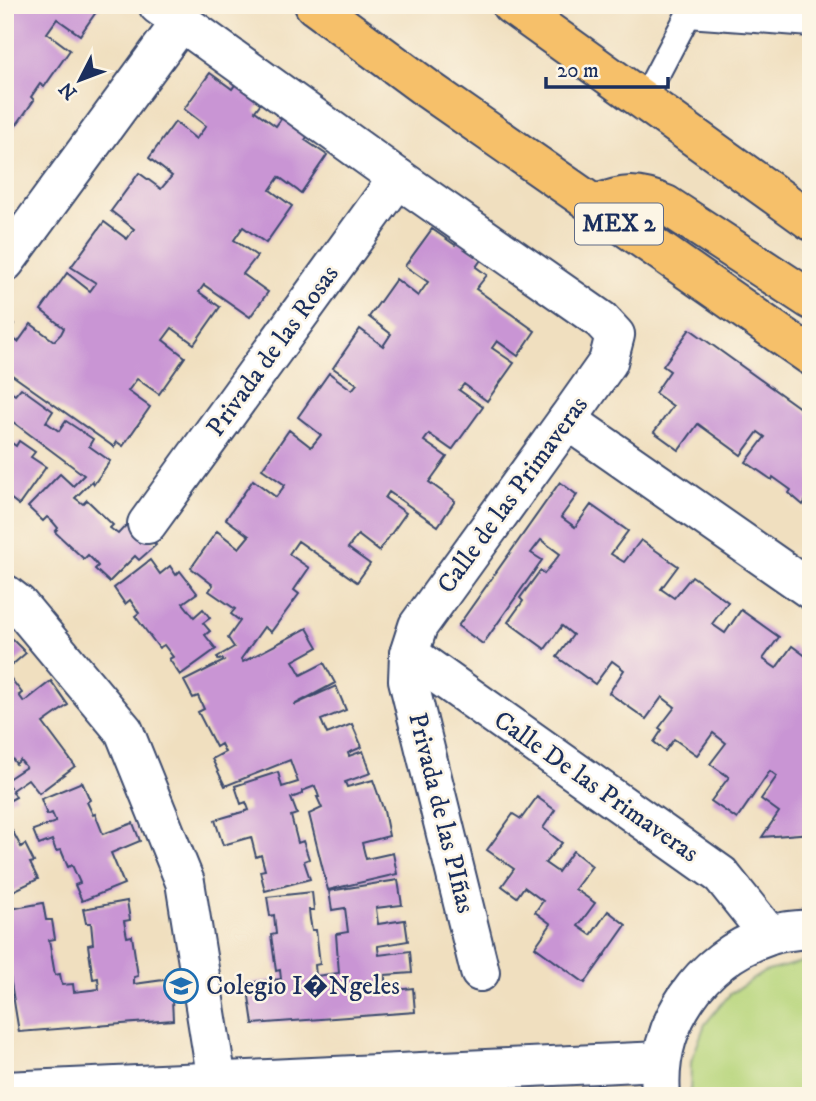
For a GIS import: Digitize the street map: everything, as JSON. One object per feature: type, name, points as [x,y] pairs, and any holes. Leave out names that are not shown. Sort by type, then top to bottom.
[{"type":"main road","name":"MEX 2","points":[[314,5],[429,90],[811,356]]},
{"type":"main road","points":[[511,5],[811,221]]},
{"type":"main road","points":[[593,205],[624,196],[646,196],[666,205],[811,300]]},
{"type":"street","points":[[5,262],[170,14],[398,178]]},
{"type":"street","name":"Calle de las Primaveras","points":[[398,178],[601,320],[615,335],[608,362],[418,626],[409,654]]},
{"type":"street","name":"Privada de las Rosas","points":[[147,524],[398,178]]},
{"type":"street","points":[[568,420],[811,590]]},
{"type":"street","points":[[5,594],[18,604],[124,731],[185,882],[217,1081]]},
{"type":"street","name":"Calle De las Primaveras","points":[[409,654],[721,875],[769,935]]},
{"type":"street","name":"Privada de las PIñas","points":[[409,654],[408,680],[480,972]]},
{"type":"street","points":[[5,1091],[217,1081],[661,1078],[673,1019],[697,982],[730,953],[769,935],[811,929]]},
{"type":"lane","points":[[643,101],[688,10],[811,24]]},
{"type":"green space","points":[[802,962],[811,963],[811,1096],[690,1096],[691,1062],[705,1024],[730,994],[764,972]]},
{"type":"building","points":[[5,5],[101,5],[80,35],[57,19],[47,33],[70,50],[44,87],[40,84],[31,97],[34,100],[8,137],[5,135]]},
{"type":"building","points":[[210,73],[232,89],[237,82],[263,100],[255,111],[276,126],[284,115],[309,134],[305,140],[327,155],[301,193],[279,177],[270,190],[292,206],[266,243],[243,227],[234,240],[257,256],[243,274],[268,292],[250,317],[204,285],[199,292],[220,307],[194,344],[172,328],[163,340],[185,357],[159,394],[137,379],[128,391],[150,407],[123,446],[117,442],[114,447],[5,370],[5,317],[14,324],[7,334],[18,342],[31,324],[54,341],[61,334],[64,328],[41,310],[67,273],[90,291],[96,283],[71,267],[104,222],[127,239],[134,229],[111,211],[139,173],[161,189],[172,176],[149,158],[175,122],[196,139],[206,126],[184,109]]},
{"type":"building","points":[[432,229],[455,245],[459,240],[483,257],[476,267],[487,275],[476,289],[535,331],[518,356],[497,341],[492,348],[514,363],[487,401],[464,384],[459,390],[483,407],[452,450],[429,434],[424,441],[447,457],[429,482],[455,501],[438,526],[389,492],[385,498],[406,513],[379,551],[358,535],[348,548],[370,564],[357,582],[298,541],[289,554],[309,568],[294,590],[299,594],[271,632],[264,627],[241,659],[243,662],[307,628],[318,647],[293,661],[301,675],[324,663],[335,683],[294,705],[336,686],[346,710],[321,720],[327,734],[352,724],[362,747],[348,753],[349,756],[363,751],[371,773],[345,782],[347,787],[373,780],[389,836],[362,843],[366,859],[393,853],[397,874],[328,890],[309,814],[322,808],[315,786],[291,798],[297,814],[291,816],[298,843],[303,841],[309,859],[304,861],[310,879],[265,891],[260,871],[265,870],[261,855],[256,857],[251,837],[223,845],[215,820],[249,810],[246,802],[241,804],[235,786],[278,772],[282,787],[298,782],[290,760],[225,786],[212,759],[225,752],[221,744],[216,747],[198,712],[204,709],[198,696],[193,698],[184,681],[224,661],[217,657],[234,647],[228,638],[240,621],[231,614],[235,609],[209,591],[213,585],[191,568],[217,531],[239,548],[249,536],[226,519],[253,480],[276,497],[285,485],[262,469],[289,430],[311,447],[321,435],[298,417],[329,373],[352,390],[357,384],[333,368],[360,329],[383,346],[391,334],[369,317],[396,279],[418,296],[428,282],[405,266]]},
{"type":"building","points":[[690,329],[811,416],[811,504],[806,500],[803,505],[789,493],[791,490],[746,462],[765,437],[758,432],[741,455],[698,424],[679,450],[654,432],[673,406],[655,393],[670,371],[663,366]]},
{"type":"building","points":[[5,388],[15,395],[21,388],[53,411],[46,422],[59,431],[66,421],[93,439],[89,446],[110,461],[94,484],[92,481],[75,498],[83,504],[87,500],[113,525],[110,528],[118,534],[132,519],[156,545],[139,560],[135,556],[109,582],[95,569],[98,566],[88,555],[84,559],[55,532],[58,528],[53,522],[47,517],[43,521],[28,507],[60,474],[73,486],[84,475],[5,416]]},
{"type":"building","points":[[5,438],[16,446],[19,441],[35,452],[31,457],[46,467],[19,505],[5,494]]},
{"type":"building","points":[[560,482],[577,495],[561,517],[575,527],[591,505],[628,531],[611,554],[624,562],[641,540],[678,566],[661,589],[674,598],[692,576],[728,602],[712,624],[725,633],[741,610],[779,637],[763,659],[776,668],[792,646],[811,660],[811,833],[762,837],[779,812],[761,799],[777,776],[770,771],[737,819],[711,801],[729,777],[710,764],[726,743],[713,733],[697,755],[674,739],[665,751],[654,742],[662,730],[659,728],[675,707],[662,697],[646,719],[609,693],[624,670],[612,661],[595,684],[557,657],[573,635],[562,626],[545,649],[508,622],[523,601],[520,598],[540,571],[544,574],[560,554],[541,540],[531,553],[542,560],[483,644],[458,626]]},
{"type":"building","points":[[150,560],[160,574],[170,566],[176,575],[180,571],[197,593],[183,603],[194,617],[203,609],[210,618],[203,623],[210,631],[205,635],[216,649],[180,675],[169,659],[173,657],[164,645],[159,648],[135,616],[139,613],[130,600],[125,604],[114,588]]},
{"type":"building","points":[[5,632],[26,653],[5,671]]},
{"type":"building","points":[[9,676],[22,693],[19,695],[24,702],[51,681],[68,705],[43,723],[75,766],[39,793],[28,779],[12,790],[16,797],[5,803],[5,789],[10,787],[5,781],[26,767],[20,760],[16,764],[5,748],[5,679]]},
{"type":"building","points":[[82,782],[90,800],[87,802],[103,834],[133,823],[140,841],[111,853],[124,884],[82,901],[75,885],[80,883],[72,865],[68,867],[61,850],[56,851],[52,840],[39,845],[33,830],[56,822],[52,813],[47,815],[41,799]]},
{"type":"building","points":[[537,797],[555,810],[543,828],[562,843],[545,863],[558,872],[573,851],[592,866],[575,889],[595,903],[578,926],[591,935],[608,911],[626,925],[585,983],[535,947],[551,924],[535,912],[543,901],[524,887],[517,897],[502,886],[514,869],[487,850],[513,814],[521,819]]},
{"type":"building","points":[[5,817],[21,847],[25,844],[34,862],[30,863],[38,879],[5,895]]},
{"type":"building","points":[[398,880],[402,905],[376,908],[378,924],[405,920],[408,941],[378,948],[379,955],[410,951],[412,973],[385,975],[385,980],[386,991],[413,988],[415,1012],[253,1024],[247,983],[281,979],[280,970],[276,971],[271,935],[276,934],[274,915],[270,916],[267,897],[312,892],[314,910],[309,910],[310,919],[312,930],[316,930],[320,964],[315,965],[316,976],[339,973],[336,934],[348,932],[345,908],[332,910],[329,891]]},
{"type":"building","points":[[127,901],[130,920],[124,921],[127,937],[132,936],[138,976],[134,977],[134,984],[171,979],[173,1020],[19,1032],[5,946],[5,910],[43,903],[46,920],[52,920],[55,939],[49,940],[55,975],[60,974],[62,985],[73,984],[74,992],[99,989],[98,978],[93,979],[88,945],[93,944],[91,923],[86,923],[83,909]]},
{"type":"place","name":"Colegio I�Ngeles","points":[[181,986]]}]
